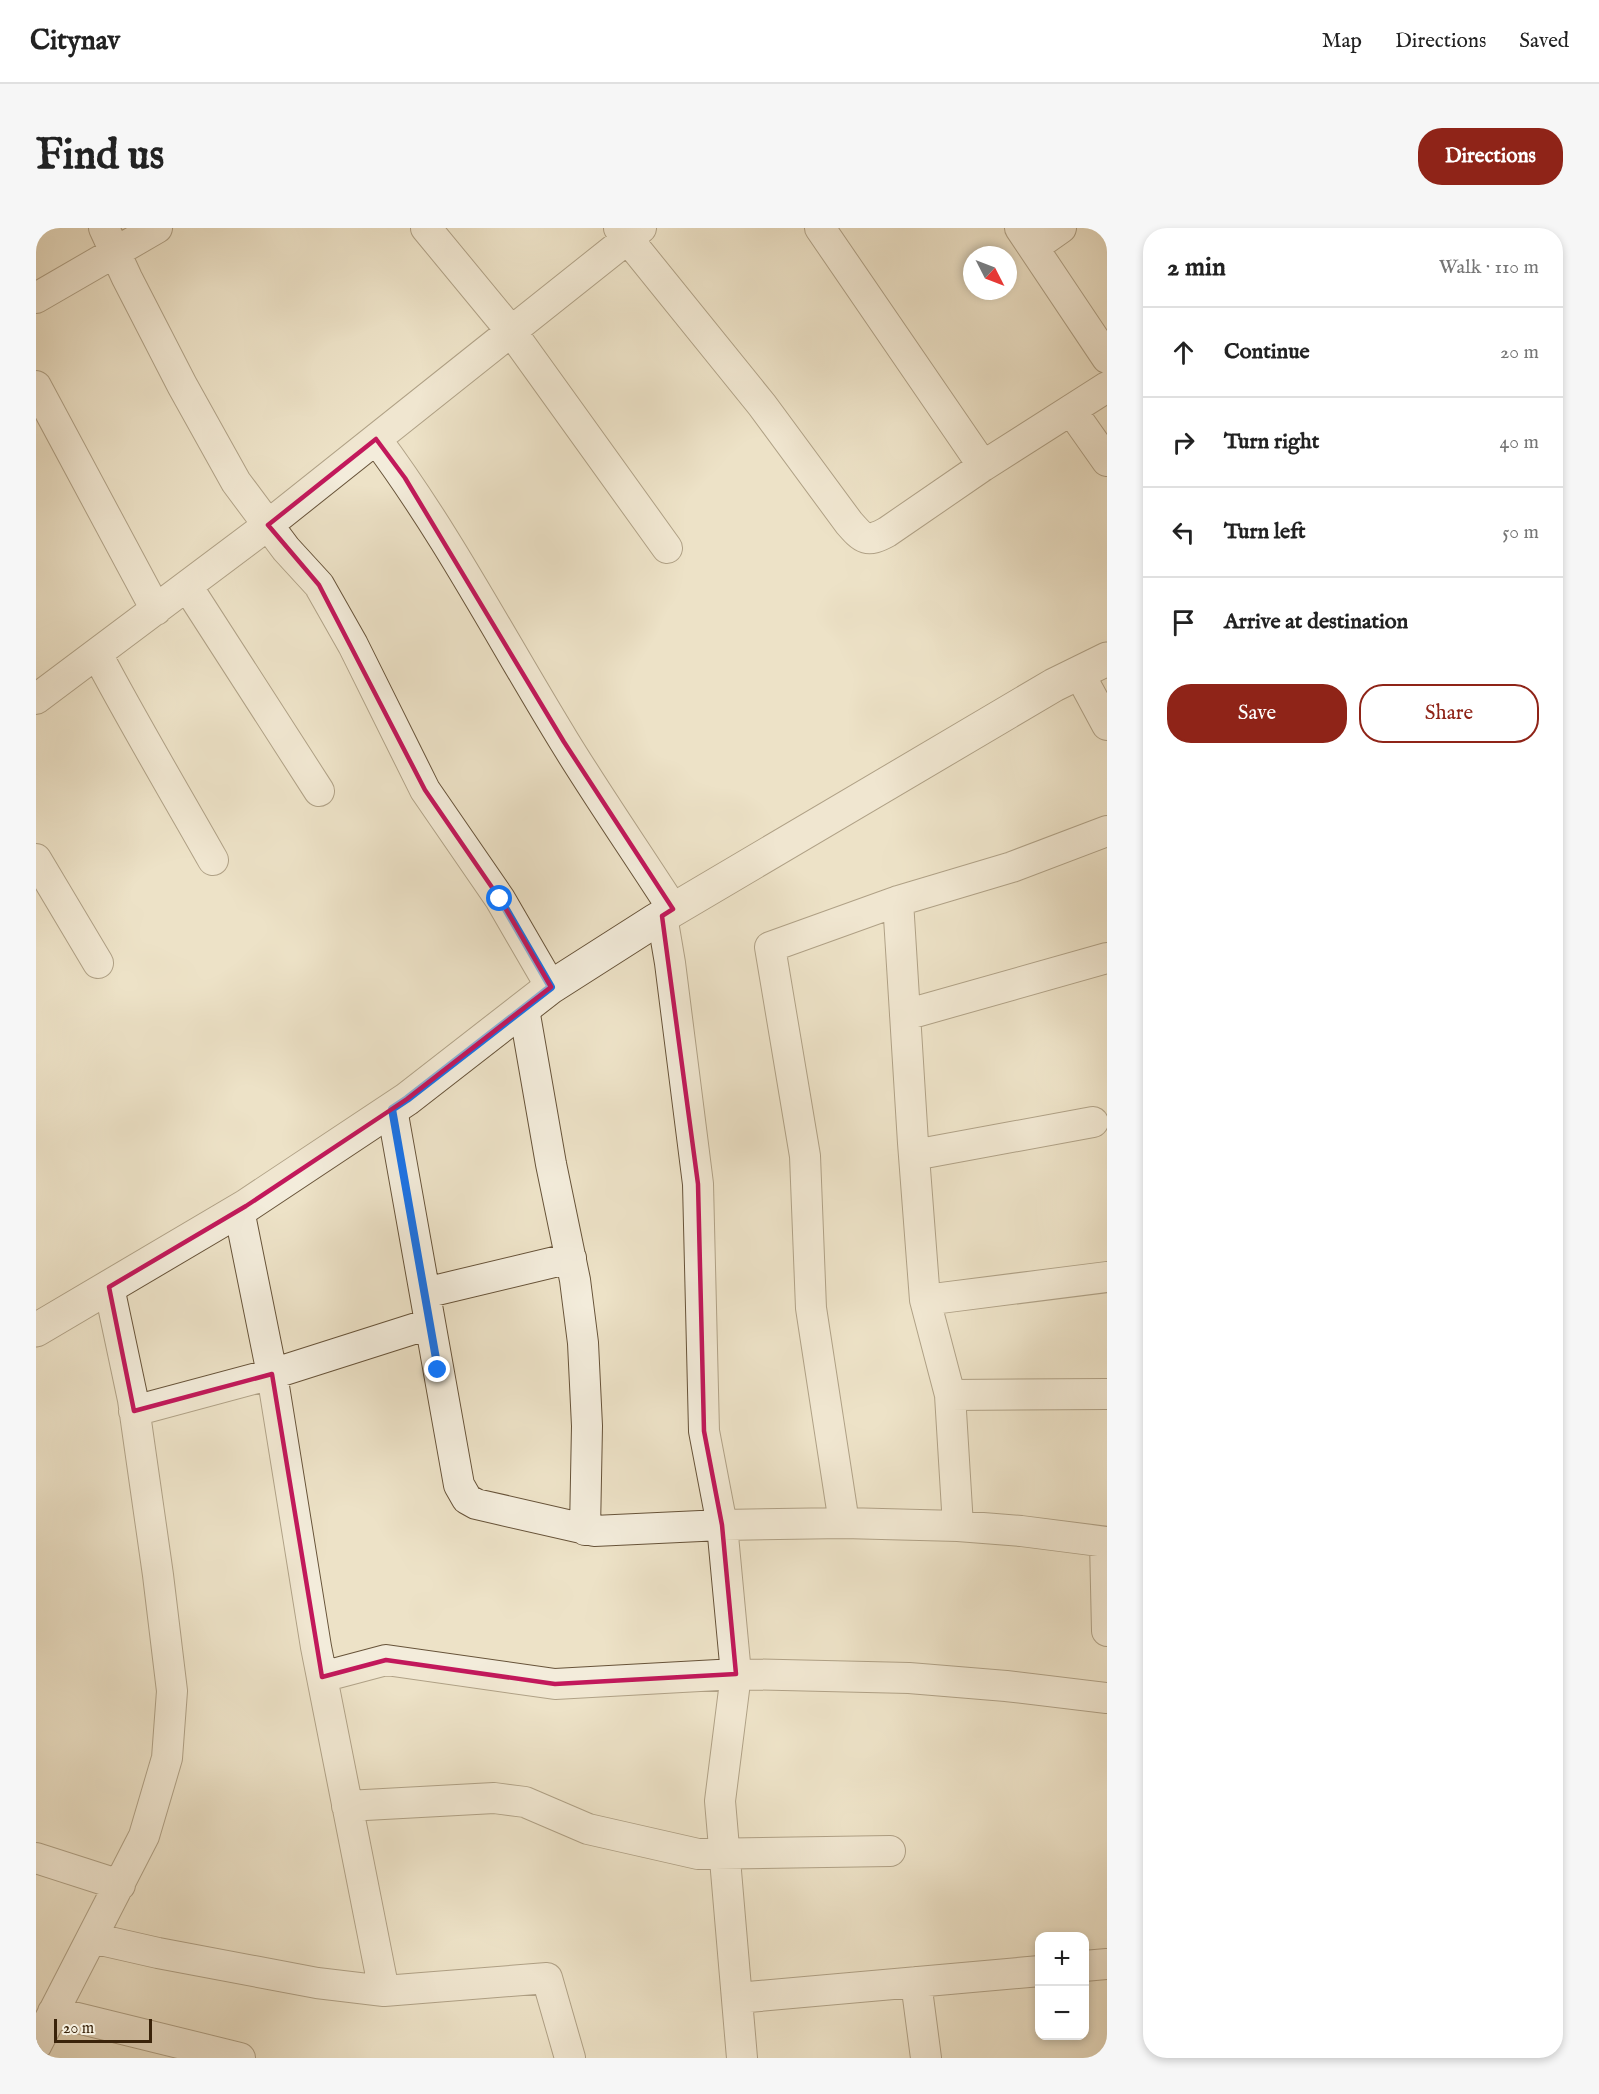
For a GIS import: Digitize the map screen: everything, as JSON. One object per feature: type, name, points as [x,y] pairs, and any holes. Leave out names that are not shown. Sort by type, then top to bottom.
[{"type":"street","points":[[36,298],[110,240],[157,228]]},
{"type":"street","points":[[426,228],[511,331],[667,548]]},
{"type":"street","points":[[820,228],[984,466]]},
{"type":"street","points":[[1060,228],[1027,238],[1107,358]]},
{"type":"street","points":[[37,695],[97,654],[268,525],[511,331],[629,232],[849,523],[863,537],[870,539],[887,532],[1107,387]]},
{"type":"street","points":[[110,240],[182,385],[236,482],[286,549],[319,585],[353,645],[425,790],[500,899],[551,987]]},
{"type":"street","points":[[36,386],[156,610]]},
{"type":"street","points":[[1071,410],[1107,461]]},
{"type":"street","points":[[376,439],[405,478],[452,553],[668,912],[670,963],[698,1184],[704,1431],[722,1525],[736,1674],[720,1801],[742,2058]]},
{"type":"street","points":[[187,586],[319,791]]},
{"type":"street","points":[[97,654],[135,726],[213,860]]},
{"type":"street","points":[[36,1330],[240,1210],[407,1099],[551,987],[668,912],[1054,685],[1093,666],[1107,725]]},
{"type":"street","points":[[844,1523],[811,1308],[805,1156],[770,947],[898,902],[1012,867],[1107,831]]},
{"type":"street","points":[[36,859],[98,963]]},
{"type":"street","points":[[898,902],[925,1300],[950,1395],[958,1526]]},
{"type":"street","points":[[905,1015],[1107,958]]},
{"type":"street","points":[[524,1009],[551,1164],[571,1258],[583,1343],[587,1426],[585,1530]]},
{"type":"street","points":[[392,1109],[459,1485],[467,1499],[476,1504],[585,1530],[844,1523],[958,1526],[1106,1542],[1107,1631]]},
{"type":"street","points":[[914,1155],[1093,1122]]},
{"type":"street","points":[[240,1210],[272,1374],[322,1677],[384,1991]]},
{"type":"street","points":[[425,1293],[571,1258]]},
{"type":"street","points":[[925,1300],[1107,1277]]},
{"type":"street","points":[[36,2046],[144,1836],[167,1758],[172,1691],[158,1575],[134,1411],[109,1287]]},
{"type":"street","points":[[134,1411],[272,1374],[429,1324]]},
{"type":"street","points":[[950,1395],[1107,1394]]},
{"type":"street","points":[[322,1677],[386,1660],[555,1684],[736,1674],[909,1678],[1107,1698]]},
{"type":"street","points":[[347,1806],[494,1798],[525,1802],[588,1829],[698,1854],[890,1851]]},
{"type":"street","points":[[36,1858],[120,1885]]},
{"type":"street","points":[[92,1938],[317,1983],[384,1991],[547,1978],[570,2058]]},
{"type":"street","points":[[1089,1966],[1107,1964]]},
{"type":"street","points":[[737,1998],[1035,1971]]},
{"type":"street","points":[[916,1982],[926,2058]]},
{"type":"street","points":[[53,2012],[240,2058]]},
{"type":"highlighted area","points":[[376,439],[405,478],[564,742],[673,909],[662,916],[698,1184],[704,1431],[722,1525],[736,1674],[555,1684],[386,1660],[322,1677],[272,1374],[134,1411],[109,1287],[246,1206],[407,1099],[551,987],[500,899],[425,790],[319,585],[268,525]]},
{"type":"route","points":[[438,1370],[392,1109],[551,987],[500,899]]}]
